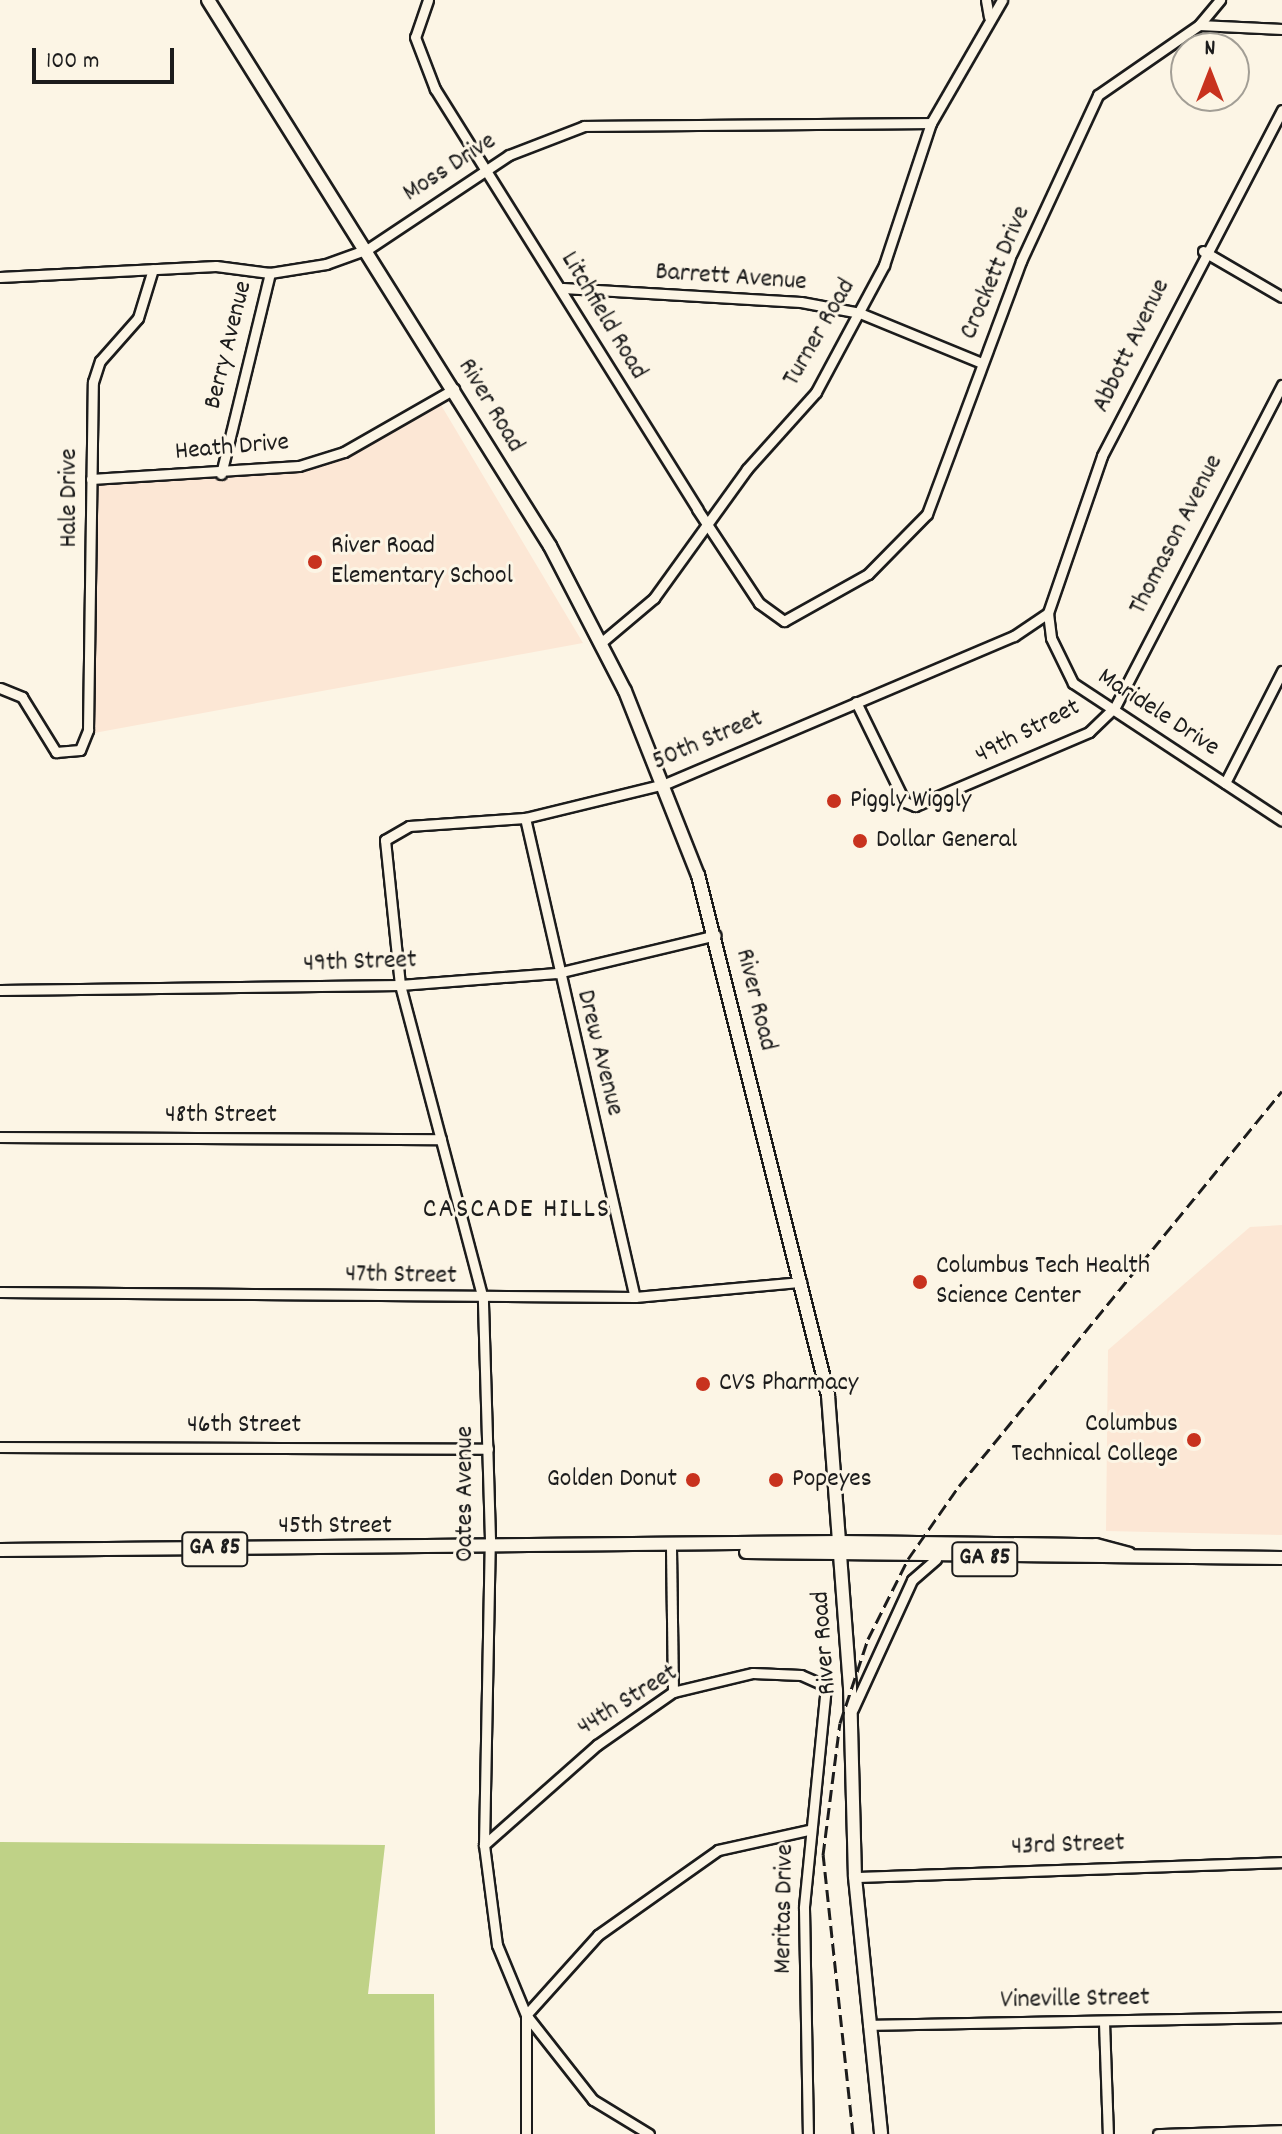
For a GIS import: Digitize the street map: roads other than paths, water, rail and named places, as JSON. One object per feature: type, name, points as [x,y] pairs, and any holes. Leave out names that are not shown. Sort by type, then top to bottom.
[{"type":"main road","name":"River Road","points":[[208,0],[368,249],[603,641],[665,784],[716,935],[828,1395],[851,1716],[855,1877],[881,2134]]},
{"type":"main road","name":"45th Street","points":[[0,1550],[671,1548],[840,1542],[1096,1545],[1129,1554]]},
{"type":"main road","name":"45th Street","points":[[671,1548],[936,1559],[1129,1554],[1282,1558]]},
{"type":"street","name":"Litchfield Road","points":[[428,0],[417,27],[419,53],[483,169],[563,288],[709,526],[767,612],[784,621],[801,613]]},
{"type":"street","points":[[986,0],[989,17]]},
{"type":"street","name":"Turner Road","points":[[603,641],[654,598],[816,392],[884,265],[931,123],[989,17],[1002,0]]},
{"type":"street","name":"Crockett Drive","points":[[801,613],[868,574],[914,535],[982,363],[1098,95],[1199,25],[1220,0]]},
{"type":"street","points":[[1199,25],[1282,29]]},
{"type":"street","name":"Abbott Avenue","points":[[1048,613],[1102,456],[1203,251],[1282,110]]},
{"type":"street","name":"Moss Drive","points":[[0,277],[216,266],[270,273],[368,249],[483,169],[538,142],[611,122],[931,123]]},
{"type":"street","points":[[1203,251],[1282,297]]},
{"type":"street","name":"Hale Drive","points":[[0,688],[22,697],[56,752],[83,743],[93,382],[100,361],[138,318],[153,269]]},
{"type":"street","name":"Berry Avenue","points":[[221,474],[270,273]]},
{"type":"street","name":"Barrett Avenue","points":[[563,288],[801,302],[860,313],[982,363]]},
{"type":"street","name":"Thomason Avenue","points":[[1115,707],[1282,385]]},
{"type":"street","name":"Heath Drive","points":[[91,479],[221,474],[299,466],[344,452],[454,389]]},
{"type":"street","name":"50th Street","points":[[386,858],[385,840],[409,826],[525,818],[665,784],[1014,636],[1048,613]]},
{"type":"street","name":"Maridele Drive","points":[[1048,613],[1051,638],[1073,683],[1115,707],[1282,821]]},
{"type":"street","points":[[1225,783],[1282,671]]},
{"type":"street","name":"49th Street","points":[[856,702],[905,802],[926,805],[1089,732],[1115,707]]},
{"type":"street","name":"Drew Avenue","points":[[525,818],[557,973],[635,1297]]},
{"type":"street","name":"Oates Avenue","points":[[386,858],[400,985],[483,1299],[489,1549],[484,1845],[497,1945],[526,2015],[526,2134]]},
{"type":"street","name":"49th Street","points":[[0,990],[400,985],[557,973],[716,935]]},
{"type":"street","name":"48th Street","points":[[0,1137],[441,1139]]},
{"type":"street","name":"47th Street","points":[[0,1292],[483,1299],[635,1297],[801,1282]]},
{"type":"street","name":"46th Street","points":[[0,1447],[488,1449]]},
{"type":"street","points":[[671,1548],[673,1692]]},
{"type":"street","points":[[851,1716],[912,1580],[936,1559]]},
{"type":"street","name":"44th Street","points":[[484,1845],[597,1745],[673,1692],[753,1673],[801,1675],[826,1686]]},
{"type":"street","name":"Meritas Drive","points":[[808,2134],[808,1830],[826,1686]]},
{"type":"street","points":[[649,2134],[583,2090],[526,2015],[598,1935],[718,1850],[808,1830]]},
{"type":"street","name":"43rd Street","points":[[855,1877],[1282,1862]]},
{"type":"street","name":"Vineville Street","points":[[868,2025],[1282,2017]]},
{"type":"street","points":[[1104,2022],[1108,2134]]},
{"type":"street","points":[[1158,2134],[1282,2130]]},
{"type":"railway","points":[[853,2134],[823,1855],[840,1723],[868,1639],[908,1559],[959,1486],[1282,1091]]},
{"type":"place","name":"River Road Elementary School","points":[[315,562]]},
{"type":"place","name":"Piggly Wiggly","points":[[834,801]]},
{"type":"place","name":"Dollar General","points":[[860,841]]},
{"type":"place","name":"Columbus Tech Health Science Center","points":[[920,1282]]},
{"type":"place","name":"CVS Pharmacy","points":[[703,1384]]},
{"type":"place","name":"Columbus Technical College","points":[[1194,1440]]},
{"type":"place","name":"Golden Donut","points":[[693,1480]]},
{"type":"place","name":"Popeyes","points":[[776,1480]]},
{"type":"district","name":"CASCADE HILLS","points":[[517,1211]]}]
